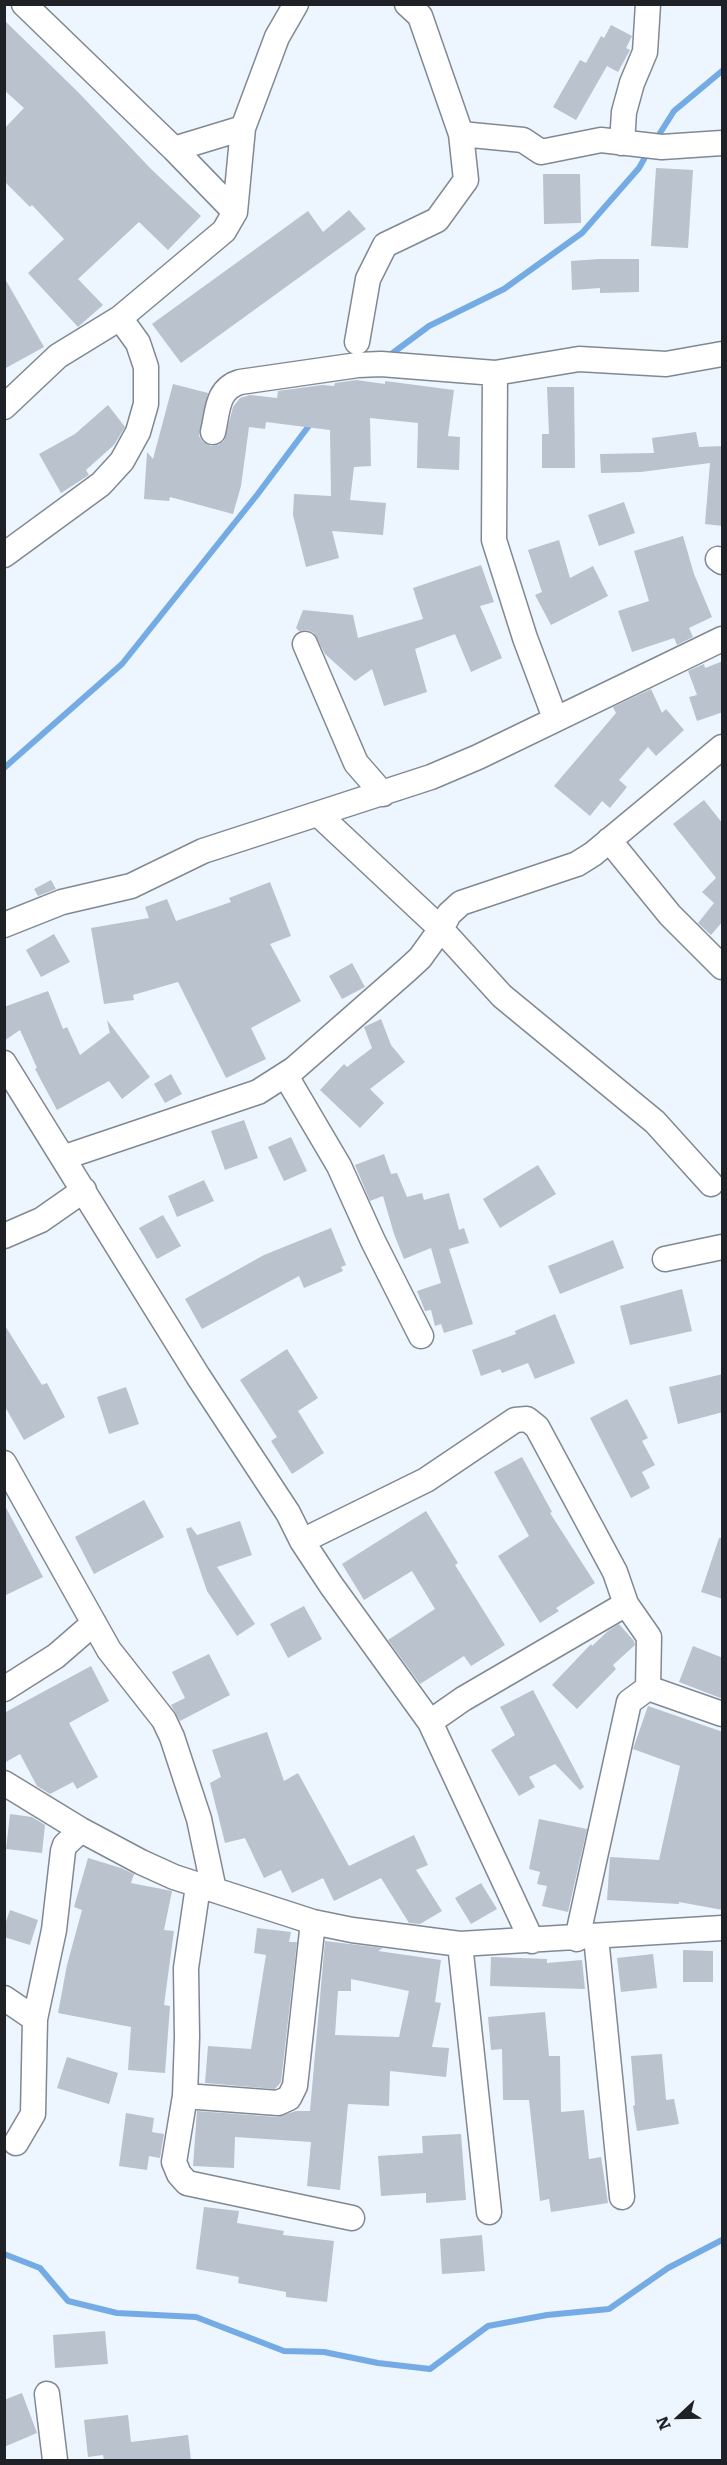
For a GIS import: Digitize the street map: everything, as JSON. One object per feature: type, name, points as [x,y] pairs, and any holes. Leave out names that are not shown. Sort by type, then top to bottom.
[{"type":"street","points":[[24,4],[174,148],[235,212]]},
{"type":"street","points":[[4,407],[58,356],[120,318],[224,231],[235,212],[243,128],[277,37],[296,4]]},
{"type":"street","points":[[622,143],[624,112],[632,83],[645,52],[648,4]]},
{"type":"street","points":[[357,342],[368,279],[385,245],[437,220],[466,180],[461,134],[418,8]]},
{"type":"street","points":[[174,148],[243,128]]},
{"type":"street","points":[[461,134],[523,140],[541,152],[602,140],[662,147],[723,143]]},
{"type":"street","points":[[4,555],[101,484],[122,461],[138,432],[146,404],[146,368],[138,343],[120,318]]},
{"type":"street","points":[[213,432],[223,392],[230,385],[240,382],[358,365],[381,364],[495,373],[579,360],[666,364],[723,354]]},
{"type":"street","points":[[495,373],[494,540],[525,638],[555,718]]},
{"type":"street","points":[[4,925],[62,902],[131,886],[203,851],[431,777],[478,758],[555,718],[723,639]]},
{"type":"street","points":[[305,644],[356,763],[382,794]]},
{"type":"street","points":[[65,1157],[258,1092],[286,1076],[420,958],[449,914],[461,903],[577,864],[723,747]]},
{"type":"street","points":[[318,814],[441,929],[501,996],[655,1122],[719,1183]]},
{"type":"street","points":[[609,840],[670,915],[723,967]]},
{"type":"street","points":[[4,1063],[65,1157],[198,1376],[288,1513],[302,1541],[331,1586],[430,1722],[532,1941]]},
{"type":"street","points":[[286,1076],[339,1166],[373,1241],[421,1336]]},
{"type":"street","points":[[4,1236],[48,1216],[84,1190]]},
{"type":"street","points":[[664,1259],[723,1247]]},
{"type":"street","points":[[302,1541],[426,1480],[515,1420],[527,1419],[537,1427],[615,1572],[626,1604],[649,1636],[648,1688]]},
{"type":"street","points":[[4,1463],[109,1650],[164,1720],[172,1737],[199,1819],[206,1888],[186,1968],[188,2037],[185,2096],[174,2162],[178,2174],[188,2183],[352,2218]]},
{"type":"street","points":[[430,1722],[463,1700],[626,1604]]},
{"type":"street","points":[[4,1689],[63,1652],[94,1623]]},
{"type":"street","points":[[648,1688],[723,1714]]},
{"type":"street","points":[[622,2197],[587,1938],[629,1702],[648,1688]]},
{"type":"street","points":[[4,1783],[81,1830],[141,1862],[206,1888],[313,1922],[352,1930],[460,1944],[723,1928]]},
{"type":"street","points":[[16,2143],[33,2114],[35,2019],[54,1930],[63,1851],[65,1845],[81,1830]]},
{"type":"street","points":[[185,2096],[278,2103],[289,2098],[295,2086],[313,1922]]},
{"type":"street","points":[[460,1944],[489,2212]]},
{"type":"street","points":[[4,1998],[35,2019]]},
{"type":"street","points":[[47,2394],[54,2460]]},
{"type":"building","points":[[4,20],[79,93],[151,169],[201,216],[168,250],[139,222],[78,279],[103,305],[78,327],[28,273],[64,239],[32,205],[30,207],[4,181],[4,129],[24,108],[4,90]]},
{"type":"building","points":[[611,25],[632,36],[626,48],[630,50],[618,72],[607,66],[576,120],[553,107],[580,60],[586,63],[601,36],[604,38]]},
{"type":"building","points":[[656,168],[693,170],[688,248],[651,246]]},
{"type":"building","points":[[543,174],[580,174],[581,223],[544,224]]},
{"type":"building","points":[[349,210],[366,229],[181,363],[152,324],[308,211],[323,232]]},
{"type":"building","points":[[639,259],[639,292],[600,293],[600,288],[572,290],[571,261]]},
{"type":"building","points":[[4,277],[44,347],[4,369]]},
{"type":"building","points":[[356,380],[385,384],[385,381],[454,390],[448,436],[460,437],[459,470],[417,468],[418,423],[370,418],[371,466],[354,467],[350,500],[386,503],[383,535],[332,531],[339,558],[306,567],[293,515],[294,494],[331,496],[330,430],[266,422],[265,429],[249,427],[241,486],[233,514],[170,497],[169,501],[144,499],[147,452],[153,459],[173,384],[208,393],[199,436],[203,442],[211,446],[224,441],[233,407],[240,398],[250,395],[277,398],[278,391],[322,385],[334,386],[335,383]]},
{"type":"building","points":[[547,387],[574,387],[575,468],[542,468],[542,434],[549,434]]},
{"type":"building","points":[[108,405],[125,427],[114,445],[86,470],[89,475],[61,493],[39,454],[75,434]]},
{"type":"building","points":[[696,432],[699,447],[723,446],[723,526],[705,524],[710,463],[641,472],[601,473],[600,454],[654,453],[652,438]]},
{"type":"building","points":[[624,502],[635,533],[599,546],[588,515]]},
{"type":"building","points":[[683,536],[694,574],[712,617],[689,628],[693,637],[677,645],[674,638],[632,652],[618,611],[649,601],[634,551]]},
{"type":"building","points":[[559,540],[570,578],[593,566],[608,596],[551,625],[535,595],[542,592],[528,550]]},
{"type":"building","points":[[481,565],[494,602],[480,606],[502,658],[471,672],[455,634],[415,649],[427,692],[384,706],[372,669],[355,681],[325,654],[314,633],[307,630],[299,631],[296,628],[303,610],[353,615],[358,638],[423,619],[413,588]]},
{"type":"building","points":[[723,661],[723,712],[697,721],[689,697],[697,695],[688,671],[704,664],[705,668]]},
{"type":"building","points":[[651,689],[662,713],[666,709],[684,730],[656,756],[648,747],[619,780],[627,787],[610,808],[602,801],[590,816],[554,786],[616,713],[613,707]]},
{"type":"building","points":[[704,800],[723,824],[723,921],[711,935],[698,923],[714,903],[702,892],[716,878],[673,824]]},
{"type":"building","points":[[51,880],[56,889],[38,896],[34,889]]},
{"type":"building","points":[[270,882],[291,936],[270,944],[301,1001],[251,1028],[266,1059],[226,1078],[178,982],[133,995],[134,1000],[104,1004],[91,928],[149,918],[145,907],[167,899],[176,921],[231,902],[229,898]]},
{"type":"building","points":[[54,934],[70,962],[41,977],[26,950]]},
{"type":"building","points":[[352,963],[365,987],[342,999],[329,976]]},
{"type":"building","points":[[48,991],[63,1029],[67,1027],[80,1055],[110,1034],[107,1020],[150,1077],[122,1099],[109,1081],[57,1110],[35,1069],[37,1068],[20,1030],[4,1041],[4,1007]]},
{"type":"building","points":[[381,1019],[391,1045],[405,1062],[370,1089],[384,1103],[360,1128],[320,1090],[344,1064],[347,1067],[372,1048],[364,1027]]},
{"type":"building","points":[[171,1074],[182,1094],[165,1103],[154,1084]]},
{"type":"building","points":[[244,1120],[258,1158],[225,1170],[211,1131]]},
{"type":"building","points":[[291,1137],[307,1171],[284,1181],[268,1147]]},
{"type":"building","points":[[384,1154],[391,1174],[397,1173],[407,1197],[422,1193],[424,1200],[449,1193],[459,1230],[464,1228],[469,1243],[449,1249],[473,1324],[444,1333],[441,1324],[435,1326],[431,1310],[425,1311],[417,1291],[441,1283],[431,1248],[404,1259],[383,1196],[370,1201],[355,1165]]},
{"type":"building","points":[[538,1165],[556,1194],[500,1228],[483,1199]]},
{"type":"building","points":[[204,1180],[214,1201],[177,1217],[168,1196]]},
{"type":"building","points":[[163,1215],[181,1246],[157,1259],[139,1228]]},
{"type":"building","points":[[331,1228],[346,1265],[341,1267],[343,1271],[304,1288],[299,1276],[202,1329],[185,1299],[264,1255]]},
{"type":"building","points":[[613,1240],[624,1268],[560,1294],[548,1266]]},
{"type":"building","points":[[682,1289],[692,1331],[630,1345],[620,1306]]},
{"type":"building","points":[[555,1314],[575,1363],[535,1379],[528,1363],[502,1373],[500,1369],[481,1376],[472,1350],[516,1334],[515,1331]]},
{"type":"building","points":[[4,1324],[42,1385],[47,1383],[65,1417],[24,1440],[4,1405]]},
{"type":"building","points":[[287,1349],[318,1398],[298,1411],[324,1453],[292,1474],[271,1441],[277,1437],[240,1380]]},
{"type":"building","points":[[723,1374],[723,1412],[678,1424],[669,1387]]},
{"type":"building","points":[[126,1387],[139,1424],[109,1434],[97,1397]]},
{"type":"building","points":[[627,1399],[648,1438],[642,1441],[655,1465],[642,1472],[650,1488],[631,1498],[590,1418]]},
{"type":"building","points":[[522,1457],[552,1512],[550,1513],[595,1583],[556,1608],[559,1611],[540,1623],[498,1556],[529,1536],[494,1472]]},
{"type":"building","points":[[144,1500],[164,1537],[94,1574],[75,1537]]},
{"type":"building","points":[[4,1504],[43,1577],[4,1596]]},
{"type":"building","points":[[426,1511],[458,1563],[455,1565],[505,1645],[471,1666],[464,1656],[420,1684],[388,1640],[435,1609],[412,1571],[364,1600],[342,1564]]},
{"type":"building","points":[[240,1521],[252,1555],[217,1567],[255,1624],[237,1636],[207,1591],[186,1529],[191,1527],[197,1535]]},
{"type":"building","points":[[719,1538],[723,1538],[723,1599],[701,1592]]},
{"type":"building","points":[[304,1606],[322,1639],[288,1658],[270,1624]]},
{"type":"building","points":[[619,1624],[635,1645],[613,1665],[616,1669],[577,1709],[552,1685],[591,1644],[592,1646]]},
{"type":"building","points":[[693,1646],[723,1658],[723,1699],[679,1682]]},
{"type":"building","points":[[209,1654],[230,1695],[180,1721],[171,1705],[185,1698],[172,1672]]},
{"type":"building","points":[[91,1666],[109,1701],[69,1723],[98,1777],[77,1789],[73,1782],[50,1794],[37,1786],[20,1754],[4,1763],[4,1713]]},
{"type":"building","points":[[533,1690],[584,1787],[580,1790],[555,1764],[529,1777],[535,1787],[519,1796],[491,1750],[515,1735],[500,1707]]},
{"type":"building","points":[[648,1706],[723,1732],[723,1910],[679,1902],[679,1904],[607,1900],[610,1857],[659,1860],[680,1766],[633,1749]]},
{"type":"building","points":[[267,1732],[284,1781],[298,1773],[349,1866],[414,1835],[428,1865],[416,1870],[442,1911],[420,1924],[409,1923],[381,1878],[334,1901],[323,1878],[292,1893],[281,1870],[264,1878],[245,1838],[225,1843],[210,1783],[221,1777],[212,1750]]},
{"type":"building","points":[[10,1814],[32,1817],[45,1825],[42,1853],[6,1849]]},
{"type":"building","points":[[539,1819],[587,1829],[568,1912],[542,1906],[547,1886],[537,1884],[540,1872],[529,1869]]},
{"type":"building","points":[[88,1858],[134,1874],[131,1883],[172,1891],[164,1930],[174,1931],[164,2005],[170,2006],[165,2073],[128,2070],[131,2027],[58,2013],[67,1965],[82,1910],[74,1907]]},
{"type":"building","points":[[481,1883],[497,1909],[471,1924],[455,1898]]},
{"type":"building","points":[[10,1910],[38,1920],[30,1945],[4,1937],[4,1927]]},
{"type":"building","points":[[257,1928],[291,1932],[289,1942],[297,1942],[281,2082],[275,2089],[205,2083],[208,2046],[251,2049],[266,1955],[254,1953]]},
{"type":"building","points":[[325,1941],[383,1948],[378,1951],[441,1960],[435,2002],[441,2003],[432,2047],[449,2048],[446,2077],[390,2071],[389,2106],[348,2104],[340,2190],[307,2186],[311,2142],[235,2137],[234,2168],[193,2166],[197,2111],[277,2117],[296,2111],[310,2111]],"holes":[[[351,1979],[409,1991],[399,2037],[335,2035],[338,1991],[351,1991]]]},
{"type":"building","points":[[683,1950],[713,1951],[713,1982],[683,1982]]},
{"type":"building","points":[[653,1954],[657,1988],[621,1992],[617,1958]]},
{"type":"building","points":[[491,1957],[547,1959],[547,1963],[582,1960],[585,1989],[490,1986]]},
{"type":"building","points":[[545,2012],[549,2056],[560,2056],[561,2112],[584,2110],[589,2159],[601,2157],[608,2203],[551,2212],[549,2199],[540,2201],[529,2100],[503,2100],[502,2049],[491,2050],[488,2017]]},
{"type":"building","points":[[662,2054],[666,2100],[674,2099],[679,2124],[637,2131],[633,2106],[635,2105],[631,2056]]},
{"type":"building","points":[[67,2057],[118,2073],[109,2104],[57,2088]]},
{"type":"building","points":[[126,2113],[154,2118],[152,2132],[164,2134],[160,2158],[149,2156],[147,2170],[119,2166]]},
{"type":"building","points":[[461,2134],[466,2200],[426,2203],[426,2193],[381,2196],[378,2156],[423,2153],[422,2136]]},
{"type":"building","points":[[204,2207],[239,2211],[237,2223],[284,2231],[283,2235],[334,2241],[327,2302],[286,2297],[286,2292],[238,2283],[239,2277],[196,2269]]},
{"type":"building","points":[[482,2235],[485,2271],[442,2274],[440,2239]]},
{"type":"building","points":[[105,2331],[108,2364],[55,2368],[53,2335]]},
{"type":"building","points":[[22,2393],[37,2433],[4,2447],[4,2400]]},
{"type":"building","points":[[128,2415],[131,2442],[188,2435],[191,2460],[104,2460],[103,2455],[88,2457],[84,2420]]},
{"type":"waterway","points":[[655,141],[674,111],[722,71]]},
{"type":"waterway","points":[[386,358],[429,326],[504,289],[582,233],[639,168],[648,152]]},
{"type":"waterway","points":[[4,768],[122,664],[257,495],[311,423]]},
{"type":"waterway","points":[[4,2254],[40,2268],[68,2301],[117,2313],[196,2317],[284,2351],[324,2352],[378,2363],[430,2369],[488,2326],[547,2315],[609,2309],[668,2268],[722,2240]]}]
